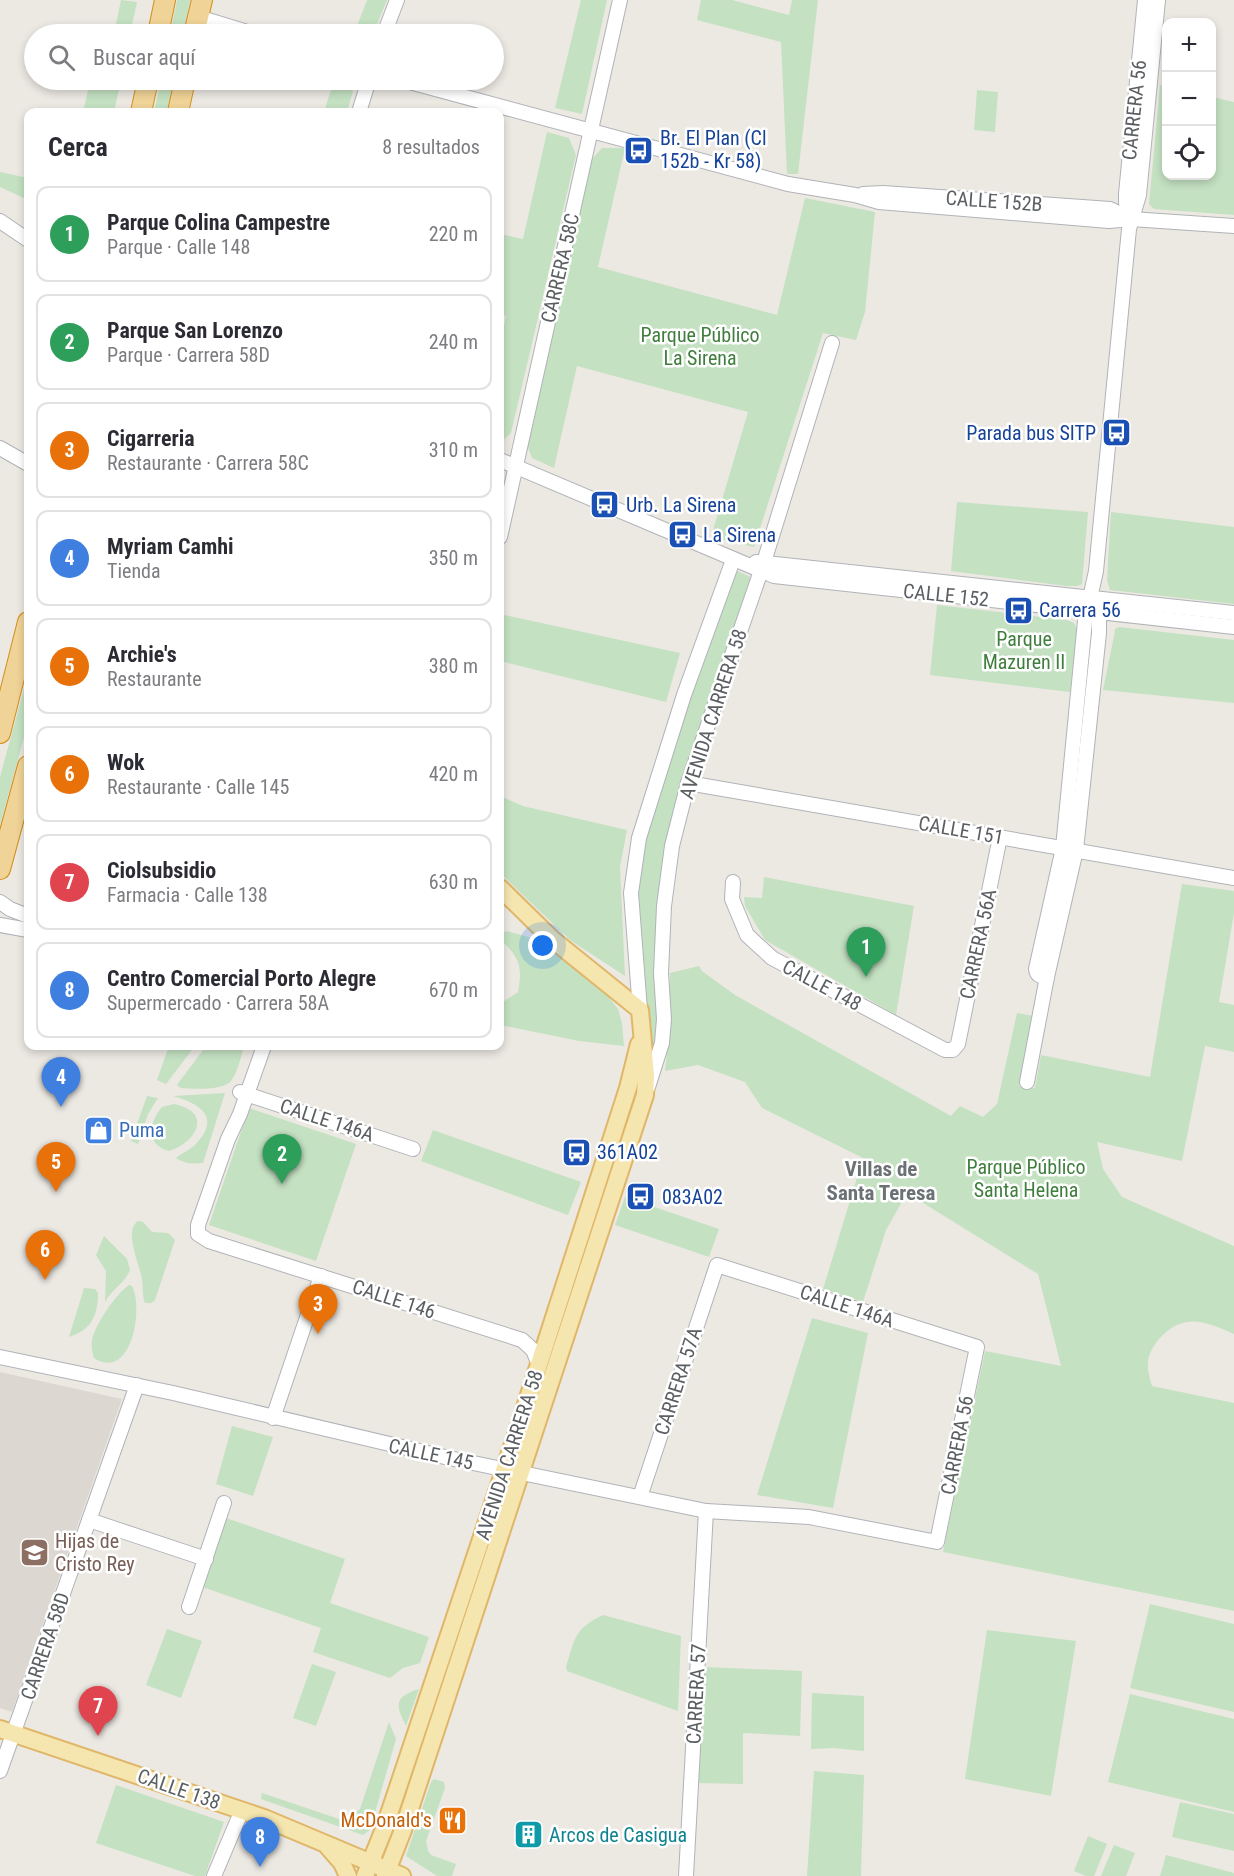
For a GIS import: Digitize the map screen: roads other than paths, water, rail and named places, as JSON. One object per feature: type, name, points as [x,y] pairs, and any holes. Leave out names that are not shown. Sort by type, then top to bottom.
[{"type":"highway","points":[[160,24],[165,0]]},
{"type":"highway","points":[[142,108],[146,90]]},
{"type":"highway","points":[[179,108],[183,90]]},
{"type":"highway","points":[[0,733],[24,638]]},
{"type":"highway","points":[[0,869],[22,804]]},
{"type":"main road","points":[[504,892],[552,939],[640,1010]]},
{"type":"main road","name":"AVENIDA CARRERA 58","points":[[393,1875],[403,1830],[460,1652],[645,1095],[646,1076],[640,1010]]},
{"type":"main road","name":"AVENIDA CARRERA 58","points":[[368,1869],[384,1830],[505,1469],[628,1088],[642,1032]]},
{"type":"main road","name":"CALLE 138","points":[[4,1732],[243,1810],[318,1839],[368,1869],[393,1875]]},
{"type":"main road","points":[[318,1839],[338,1857],[348,1876]]},
{"type":"street","points":[[388,24],[397,0]]},
{"type":"street","name":"CARRERA 58C","points":[[504,518],[620,0]]},
{"type":"street","name":"CARRERA 56","points":[[1131,219],[1126,194],[1145,0]]},
{"type":"street","name":"CARRERA 56","points":[[1027,1082],[1047,977],[1037,974],[1036,969],[1069,849],[1131,219],[1139,195],[1158,0]]},
{"type":"street","points":[[198,17],[221,24]]},
{"type":"street","points":[[360,108],[366,90]]},
{"type":"street","name":"CALLE 152B","points":[[439,90],[788,183],[855,195],[883,193],[1110,209],[1131,219],[1234,226]]},
{"type":"street","points":[[0,221],[24,237]]},
{"type":"street","name":"AVENIDA CARRERA 58","points":[[645,1095],[662,1043],[664,1019],[661,972],[664,906],[672,846],[688,783],[762,567],[832,343]]},
{"type":"street","points":[[0,448],[24,462]]},
{"type":"street","name":"CALLE 152","points":[[504,462],[733,560],[762,567],[774,576],[1094,605],[1234,613]]},
{"type":"street","name":"AVENIDA CARRERA 58","points":[[640,1010],[632,893],[639,838],[684,695],[733,560]]},
{"type":"street","name":"CALLE 152","points":[[1094,605],[1234,627]]},
{"type":"street","name":"CALLE 151","points":[[688,783],[1234,878]]},
{"type":"street","name":"CARRERA 56A","points":[[953,1050],[960,1033],[1000,837]]},
{"type":"street","name":"CALLE 148","points":[[733,882],[732,899],[747,935],[772,958],[945,1050],[953,1050]]},
{"type":"street","points":[[0,902],[24,914]]},
{"type":"street","points":[[0,926],[24,929]]},
{"type":"street","points":[[244,1093],[255,1050]]},
{"type":"street","points":[[244,1093],[262,1050]]},
{"type":"street","name":"CALLE 146","points":[[244,1093],[198,1225],[198,1234],[210,1241],[522,1340]]},
{"type":"street","name":"CALLE 146A","points":[[244,1093],[413,1149]]},
{"type":"street","name":"CALLE 146A","points":[[717,1265],[977,1347]]},
{"type":"street","name":"CARRERA 57A","points":[[640,1497],[717,1265]]},
{"type":"street","points":[[273,1418],[321,1276]]},
{"type":"street","points":[[522,1340],[537,1338],[550,1331]]},
{"type":"street","points":[[522,1340],[533,1350],[539,1365]]},
{"type":"street","name":"CARRERA 56","points":[[937,1542],[977,1347]]},
{"type":"street","name":"CALLE 145","points":[[0,1356],[521,1473],[706,1511],[809,1517],[937,1542]]},
{"type":"street","name":"CARRERA 58D","points":[[0,1771],[4,1732],[89,1520],[137,1385]]},
{"type":"street","points":[[189,1607],[224,1503]]},
{"type":"street","name":"CARRERA 57","points":[[686,1876],[706,1511]]},
{"type":"street","points":[[89,1520],[206,1559]]},
{"type":"street","points":[[214,1876],[243,1810]]},
{"type":"place","name":"Br. El Plan (Cl 152b - Kr 58)","points":[[639,150]]},
{"type":"place","name":"Parada bus SITP","points":[[1117,433]]},
{"type":"place","name":"Urb. La Sirena","points":[[605,505]]},
{"type":"place","name":"La Sirena","points":[[682,535]]},
{"type":"place","name":"Carrera 56","points":[[1018,610]]},
{"type":"place","name":"Parque Colina Campestre","points":[[866,977]]},
{"type":"place","name":"Myriam Camhi","points":[[61,1107]]},
{"type":"place","name":"Puma","points":[[98,1130]]},
{"type":"place","name":"361A02","points":[[576,1152]]},
{"type":"place","name":"Parque San Lorenzo","points":[[282,1184]]},
{"type":"place","name":"Archie's","points":[[56,1192]]},
{"type":"place","name":"083A02","points":[[641,1197]]},
{"type":"place","name":"Wok","points":[[45,1280]]},
{"type":"place","name":"Cigarreria","points":[[318,1334]]},
{"type":"place","name":"Hijas de Cristo Rey","points":[[34,1553]]},
{"type":"place","name":"Ciolsubsidio","points":[[98,1736]]},
{"type":"place","name":"McDonald's","points":[[453,1820]]},
{"type":"place","name":"Arcos de Casigua","points":[[528,1835]]},
{"type":"place","name":"Centro Comercial Porto Alegre","points":[[260,1867]]},
{"type":"district","name":"Villas de Santa Teresa","points":[[881,1181]]},
{"type":"park label","name":"Parque Público La Sirena","points":[[700,346]]},
{"type":"park label","name":"Parque Mazuren II","points":[[1024,650]]},
{"type":"park label","name":"Parque Público Santa Helena","points":[[1026,1178]]}]
